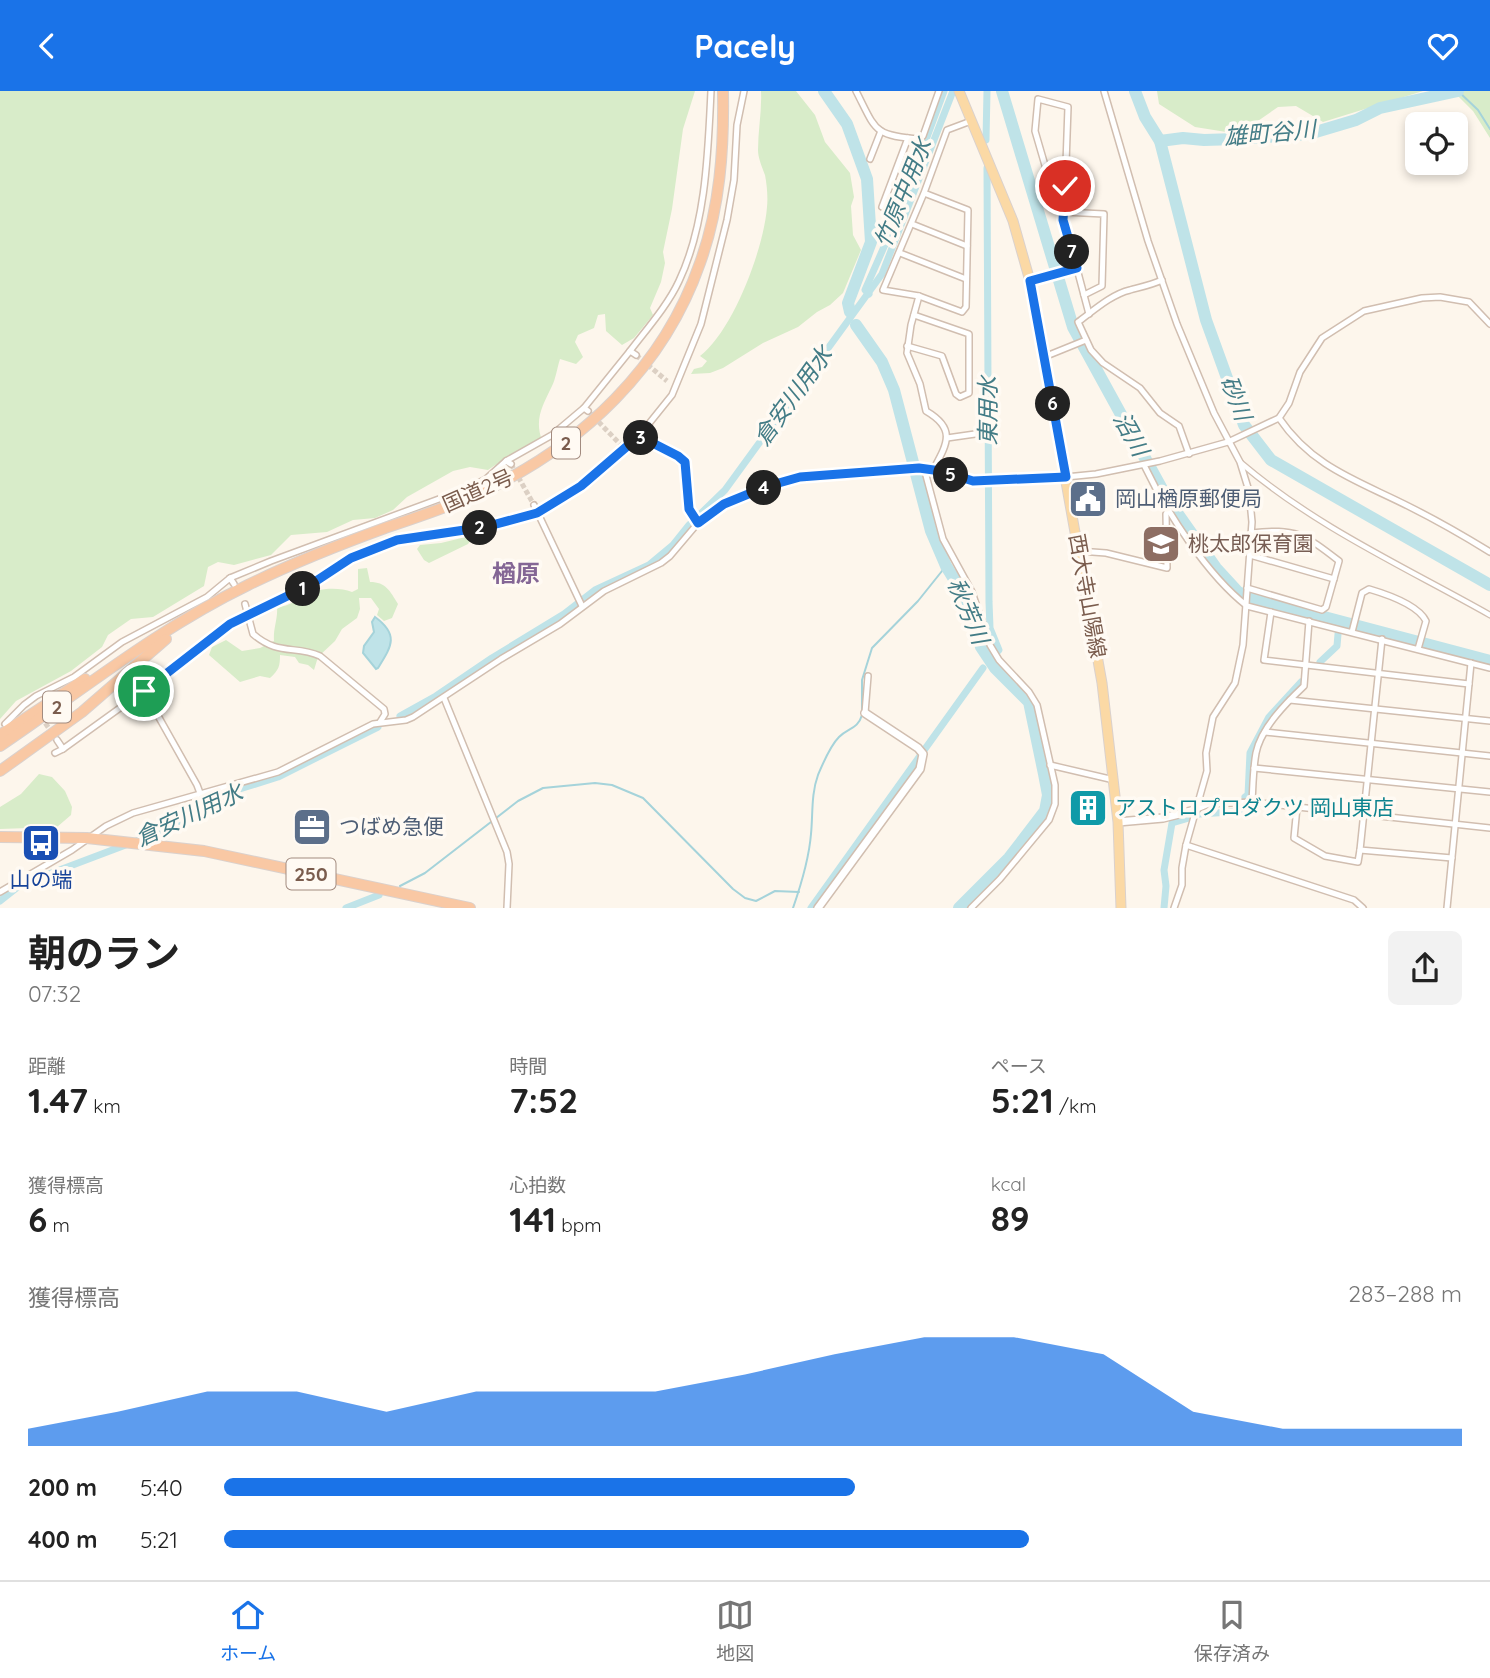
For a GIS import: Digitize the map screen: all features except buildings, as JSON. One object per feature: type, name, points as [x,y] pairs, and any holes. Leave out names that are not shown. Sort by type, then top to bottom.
[{"type":"highway","name":"国道2号","points":[[0,746],[114,666],[202,610],[298,561],[482,493],[550,456],[602,413],[660,342],[685,299],[700,263],[717,195],[723,91]]},
{"type":"highway","points":[[0,771],[82,712],[202,610]]},
{"type":"highway","points":[[0,735],[103,668],[114,666]]},
{"type":"highway","name":"250","points":[[0,837],[87,838],[151,844],[252,861],[470,908]]},
{"type":"main road","name":"西大寺山陽線","points":[[959,91],[1013,221],[1030,281],[1102,683],[1118,822],[1121,908]]},
{"type":"street","points":[[5,724],[30,701],[74,677],[122,642],[232,581],[271,561],[466,489],[486,479],[552,435],[586,409],[633,353],[669,298],[685,265],[702,190],[711,91]]},
{"type":"street","points":[[55,753],[63,750],[144,691],[230,624],[310,585],[351,558],[384,544],[485,527],[537,513],[581,486],[639,436],[663,409],[699,332],[724,237],[734,180],[737,125],[744,91]]},
{"type":"street","points":[[856,91],[875,127],[893,137],[920,139],[939,91]]},
{"type":"street","points":[[1104,91],[1148,241],[1187,350],[1240,462],[1249,491],[1251,533],[1243,645],[1235,684],[1213,717],[1206,753],[1207,771],[1186,845],[1182,885],[1174,908]]},
{"type":"street","points":[[1065,186],[1051,185],[1035,131],[1038,99],[1068,107],[1065,186],[1064,212],[1063,220],[1089,314]]},
{"type":"street","points":[[924,194],[968,210],[966,307],[962,311],[919,296],[883,290],[924,194],[947,130],[971,121]]},
{"type":"street","points":[[870,159],[881,131]]},
{"type":"street","points":[[882,207],[908,138]]},
{"type":"street","points":[[1064,212],[1104,214],[1102,286],[1084,295]]},
{"type":"street","points":[[912,224],[967,246]]},
{"type":"street","points":[[900,253],[966,279]]},
{"type":"street","points":[[1030,281],[1077,268]]},
{"type":"street","points":[[1162,280],[1144,288],[1129,290],[1078,322],[1091,350],[1103,363],[1140,388],[1160,413],[1179,426],[1189,454]]},
{"type":"street","points":[[919,296],[907,353],[920,384],[926,411],[940,419],[947,438],[945,450],[933,470]]},
{"type":"street","points":[[0,892],[133,813],[278,772],[380,722],[406,720],[560,624],[580,604],[661,563],[670,556],[696,521],[724,504],[789,480],[909,468],[933,470],[960,479],[987,482],[1066,477],[1144,465],[1230,441],[1277,419],[1289,403],[1300,372],[1322,338],[1364,311],[1422,298],[1440,297],[1469,302],[1490,324]]},
{"type":"street","points":[[907,346],[942,356],[956,394],[960,397],[969,393],[969,334],[914,315]]},
{"type":"street","points":[[1044,357],[1086,340]]},
{"type":"street","points":[[667,381],[675,387]]},
{"type":"street","points":[[1277,419],[1314,458],[1411,507],[1490,552]]},
{"type":"street","points":[[947,438],[982,433]]},
{"type":"street","points":[[639,436],[685,462],[689,509],[696,521]]},
{"type":"street","points":[[620,444],[624,450]]},
{"type":"street","points":[[1240,462],[1290,502],[1365,548],[1490,615]]},
{"type":"street","points":[[1144,465],[1169,510],[1218,579],[1247,606],[1490,668]]},
{"type":"street","points":[[921,468],[943,539],[972,593],[989,646],[1037,705],[1056,795],[1049,820],[1000,879],[971,908]]},
{"type":"street","points":[[534,505],[580,604]]},
{"type":"street","points":[[1079,551],[1106,553],[1167,568],[1169,510]]},
{"type":"street","points":[[1247,588],[1322,610],[1326,607],[1339,561],[1305,537],[1282,530],[1251,533]]},
{"type":"street","points":[[1250,555],[1334,579]]},
{"type":"street","points":[[1352,632],[1362,593],[1369,589],[1390,596],[1422,614],[1426,621],[1418,649]]},
{"type":"street","points":[[245,604],[253,634],[287,651],[310,652],[320,656],[357,684],[365,695],[386,712],[380,722]]},
{"type":"street","points":[[1272,612],[1264,660],[1469,684]]},
{"type":"street","points":[[1252,802],[1256,750],[1265,732],[1304,686],[1309,621]]},
{"type":"street","points":[[1297,807],[1294,838],[1325,856],[1358,862],[1382,639]]},
{"type":"street","points":[[1447,908],[1471,663]]},
{"type":"street","points":[[818,908],[920,769],[923,761],[923,754],[918,748],[865,713],[868,676]]},
{"type":"street","points":[[144,691],[200,793]]},
{"type":"street","points":[[444,698],[508,858],[507,908]]},
{"type":"street","points":[[1290,700],[1490,721]]},
{"type":"street","points":[[30,701],[34,708]]},
{"type":"street","points":[[1265,732],[1490,757]]},
{"type":"street","points":[[57,740],[63,750]]},
{"type":"street","points":[[1050,765],[1114,780]]},
{"type":"street","points":[[1254,768],[1490,792]]},
{"type":"street","points":[[1118,822],[1163,818],[1209,804],[1252,802],[1490,828]]},
{"type":"street","points":[[1186,845],[1354,900],[1363,908]]},
{"type":"street","points":[[1360,850],[1452,858]]},
{"type":"green space","points":[[0,91],[695,91],[683,129],[663,252],[665,263],[661,282],[650,308],[653,315],[634,338],[622,345],[606,331],[605,314],[598,315],[594,328],[578,335],[575,342],[583,357],[576,364],[560,359],[541,412],[539,425],[542,440],[488,470],[470,467],[453,471],[407,497],[393,510],[375,518],[353,520],[327,532],[291,535],[271,555],[234,565],[218,562],[208,567],[204,586],[153,617],[131,619],[108,635],[102,647],[71,671],[16,701],[0,719]]},
{"type":"green space","points":[[761,91],[796,91],[815,115],[825,142],[850,173],[854,197],[851,206],[853,235],[861,250],[843,293],[830,305],[798,327],[763,343],[723,368],[710,373],[691,374],[707,361],[700,356],[724,328],[735,309],[753,266],[765,224],[767,187],[758,153]]},
{"type":"green space","points":[[1157,91],[1423,91],[1323,122],[1296,106],[1278,107],[1239,134],[1195,127],[1159,104]]},
{"type":"green space","points":[[1430,91],[1490,91],[1490,138],[1473,111],[1458,96],[1437,100]]},
{"type":"green space","points":[[474,535],[468,544],[429,563],[417,549],[420,545]]},
{"type":"green space","points":[[367,568],[370,582],[384,586],[398,604],[392,618],[384,621],[377,615],[379,609],[371,598],[359,598],[357,618],[342,629],[335,641],[318,657],[314,670],[299,663],[295,657],[280,655],[278,668],[270,678],[260,676],[240,682],[209,655],[212,647],[226,640],[242,651],[260,648],[274,641],[277,607],[290,604],[318,590],[352,592],[358,589],[358,569]]},
{"type":"green space","points":[[39,774],[52,777],[65,791],[72,807],[71,815],[57,827],[0,829],[0,807],[21,794]]},
{"type":"water","points":[[375,617],[388,630],[391,641],[387,654],[376,669],[363,653],[364,646],[374,632],[372,622]]},
{"type":"waterway","name":"秋芳川","points":[[824,91],[847,124],[867,179],[871,242],[848,303],[850,312]]},
{"type":"waterway","name":"竹原中用水","points":[[869,294],[865,290],[898,215],[944,91]]},
{"type":"waterway","name":"倉安川用水","points":[[400,716],[564,614],[595,590],[649,565],[673,545],[689,525],[725,490],[882,274],[953,91]]},
{"type":"waterway","name":"東用水","points":[[986,140],[987,91]]},
{"type":"waterway","name":"沼川","points":[[1002,91],[1073,327],[1168,500],[1216,568],[1238,592],[1252,598],[1490,661]]},
{"type":"waterway","name":"砂川","points":[[1135,91],[1145,117],[1160,141],[1206,320],[1244,425],[1271,460],[1490,585]]},
{"type":"waterway","points":[[1458,91],[1478,110],[1490,129]]},
{"type":"waterway","name":"雄町谷川","points":[[1160,141],[1309,134],[1356,120],[1380,108],[1458,91]]},
{"type":"waterway","name":"東用水","points":[[987,168],[989,602],[990,628],[999,650],[996,653]]},
{"type":"waterway","name":"秋芳川","points":[[856,325],[882,362],[894,390],[931,531],[946,566],[967,600],[981,647],[995,668],[1029,702],[1048,795],[1045,811],[1009,858],[959,908]]},
{"type":"waterway","points":[[862,710],[862,680],[872,648],[918,601],[946,566]]},
{"type":"waterway","name":"東用水","points":[[1320,662],[1337,646],[1338,634]]},
{"type":"waterway","points":[[811,908],[983,668]]},
{"type":"waterway","name":"東用水","points":[[1245,797],[1248,795],[1250,753],[1269,717],[1301,682]]},
{"type":"waterway","points":[[793,908],[808,853],[813,797],[818,775],[836,741],[855,726],[862,715]]},
{"type":"waterway","name":"倉安川用水","points":[[0,901],[19,886],[160,832],[230,792],[278,777],[378,727]]},
{"type":"waterway","points":[[400,886],[425,873],[518,801],[543,788],[595,783],[612,785],[643,798],[745,898],[756,901],[775,891],[799,892]]},
{"type":"waterway","name":"東用水","points":[[1199,814],[1247,811],[1246,808]]},
{"type":"waterway","name":"東用水","points":[[1164,908],[1164,870],[1172,823],[1189,818]]},
{"type":"waterway","points":[[346,908],[379,895]]},
{"type":"tunnel","points":[[636,355],[667,381]]},
{"type":"tunnel","points":[[588,411],[620,444]]},
{"type":"tunnel","points":[[511,464],[534,505]]},
{"type":"tunnel","points":[[41,717],[57,740]]},
{"type":"place","name":"岡山楢原郵便局","points":[[1088,499]]},
{"type":"place","name":"桃太郎保育園","points":[[1161,544]]},
{"type":"place","name":"アストロプロダクツ 岡山東店","points":[[1088,808]]},
{"type":"place","name":"つばめ急便","points":[[312,827]]},
{"type":"place","name":"山の端","points":[[41,843]]},
{"type":"district","name":"楢原","points":[[516,574]]},
{"type":"route","points":[[144,691],[230,624],[310,585],[351,558],[397,540],[485,527],[537,513],[581,486],[639,436],[685,462],[689,509],[698,523],[715,508],[768,486],[800,477],[919,468],[941,471],[960,479],[989,482],[1066,477],[1030,281],[1077,268],[1063,220],[1065,186]]}]
